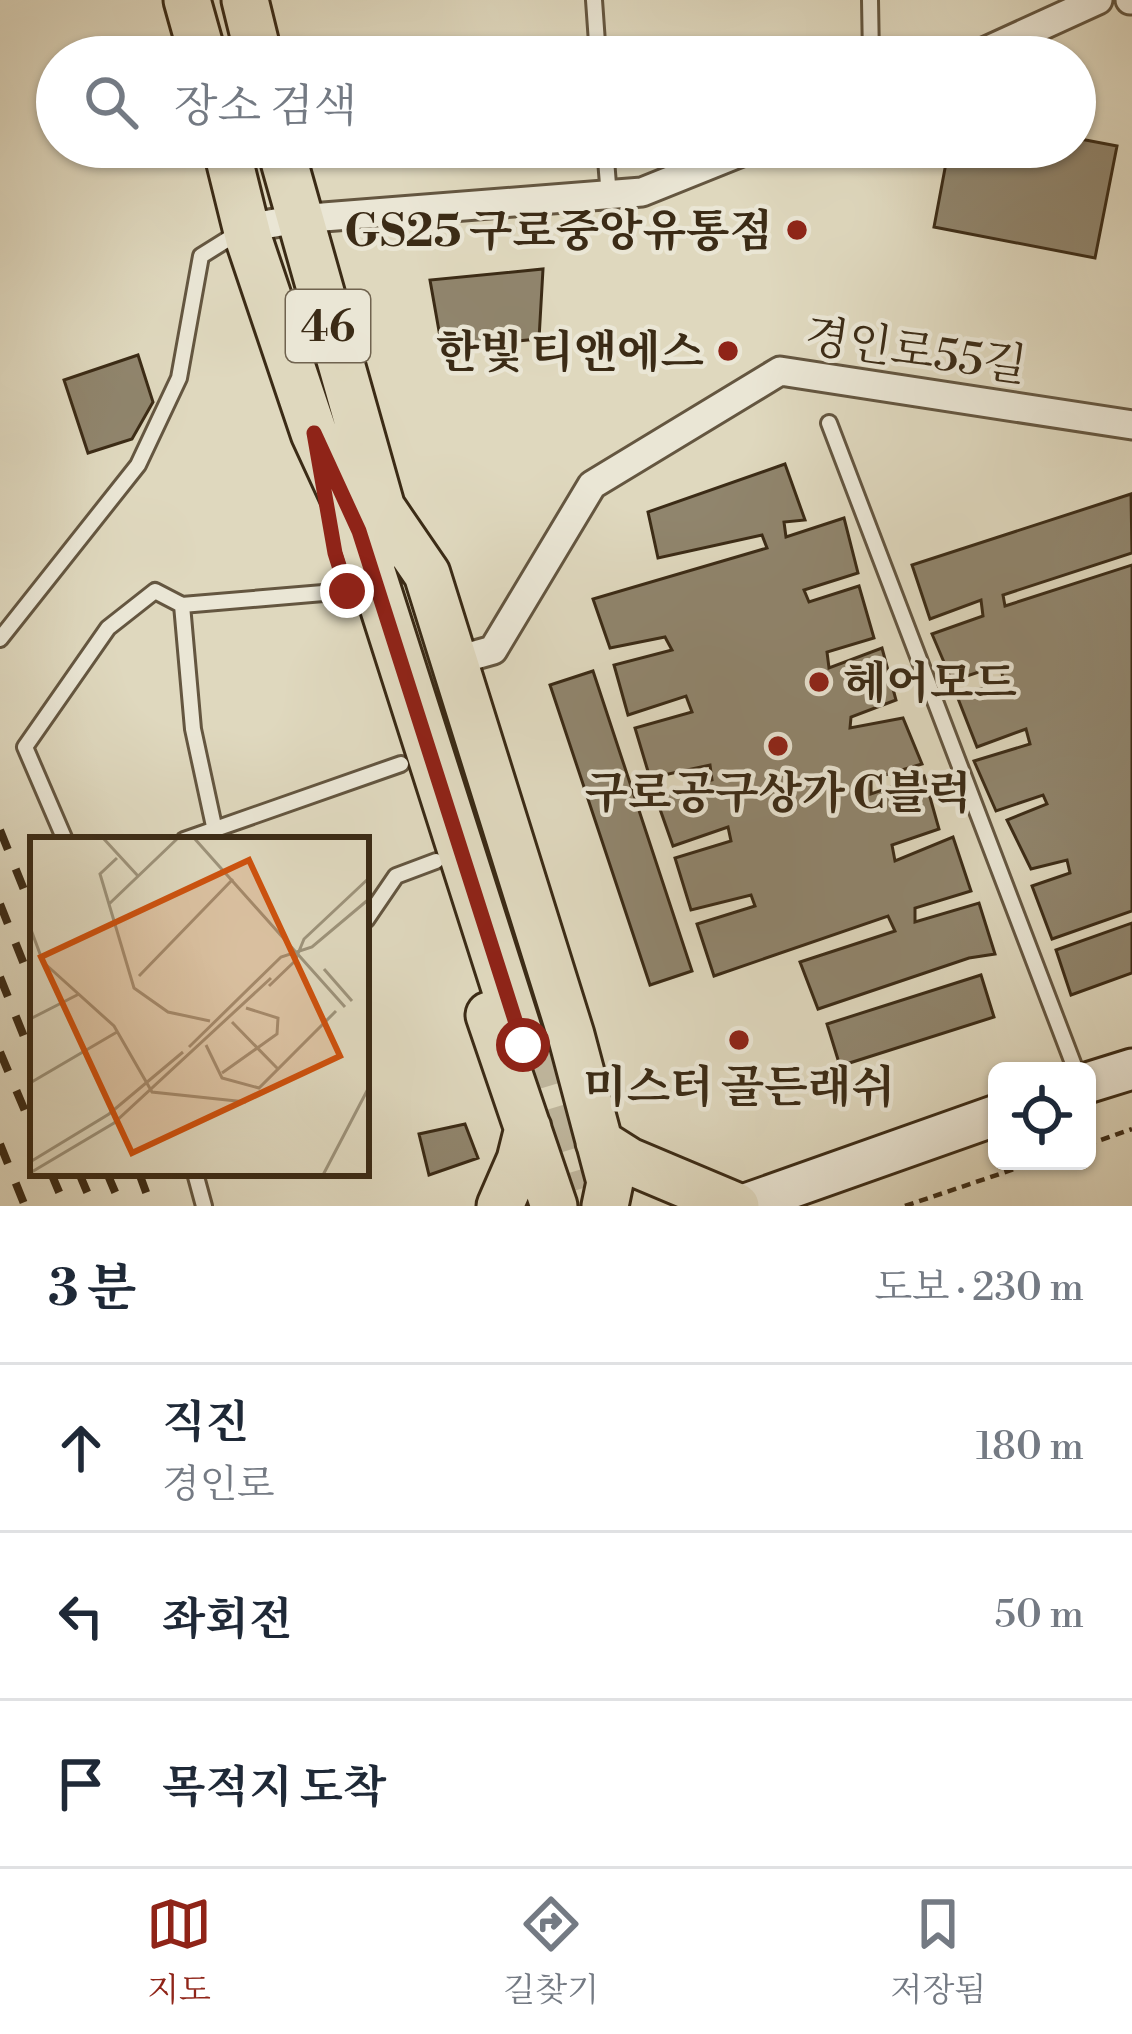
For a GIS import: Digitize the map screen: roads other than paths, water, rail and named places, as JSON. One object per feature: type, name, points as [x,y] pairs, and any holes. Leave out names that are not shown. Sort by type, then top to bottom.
[{"type":"main road","points":[[188,0],[197,36]]},
{"type":"main road","points":[[244,0],[253,36]]},
{"type":"main road","name":"46","points":[[231,168],[246,228],[314,433],[359,531],[534,1042],[285,168]]},
{"type":"main road","points":[[314,433],[335,553],[400,764],[554,1206]]},
{"type":"main road","points":[[379,504],[427,574],[571,1035],[610,1182],[605,1206]]},
{"type":"main road","points":[[1096,1080],[1132,1069]]},
{"type":"main road","points":[[599,1142],[629,1161],[738,1206],[988,1118]]},
{"type":"main road","points":[[500,1206],[520,1160],[528,1125]]},
{"type":"street","points":[[1019,36],[1099,0]]},
{"type":"street","points":[[246,228],[298,219],[642,192],[702,168]]},
{"type":"street","name":"경인로55길","points":[[454,661],[494,650],[592,484],[780,370],[1132,425]]},
{"type":"lane","points":[[594,0],[597,36]]},
{"type":"lane","points":[[870,0],[871,36]]},
{"type":"lane","points":[[607,168],[609,196]]},
{"type":"lane","points":[[0,639],[138,465],[179,378],[200,256],[246,228]]},
{"type":"lane","points":[[829,423],[1073,1062]]},
{"type":"lane","points":[[64,837],[25,747],[109,628],[155,591],[182,605],[347,591]]},
{"type":"lane","points":[[182,605],[193,729],[216,835],[400,764]]},
{"type":"lane","points":[[369,916],[396,875],[436,861]]},
{"type":"lane","points":[[197,1176],[204,1206]]},
{"type":"tunnel","points":[[546,1040],[590,1186]]},
{"type":"railway","points":[[0,830],[30,905]]},
{"type":"railway","points":[[0,904],[30,979]]},
{"type":"railway","points":[[0,977],[30,1052]]},
{"type":"railway","points":[[0,1052],[30,1123]]},
{"type":"railway","points":[[0,1144],[25,1206]]},
{"type":"railway","points":[[52,1176],[65,1206]]},
{"type":"railway","points":[[80,1176],[93,1206]]},
{"type":"railway","points":[[108,1176],[121,1206]]},
{"type":"railway","points":[[140,1176],[151,1206]]},
{"type":"place","name":"GS25 구로중앙유통점","points":[[797,230]]},
{"type":"place","name":"한빛 티앤에스","points":[[728,351]]},
{"type":"place","name":"헤어모드","points":[[819,682]]},
{"type":"place","name":"구로공구상가 C블럭","points":[[778,746]]},
{"type":"place","name":"미스터 골든래쉬","points":[[739,1040]]}]
